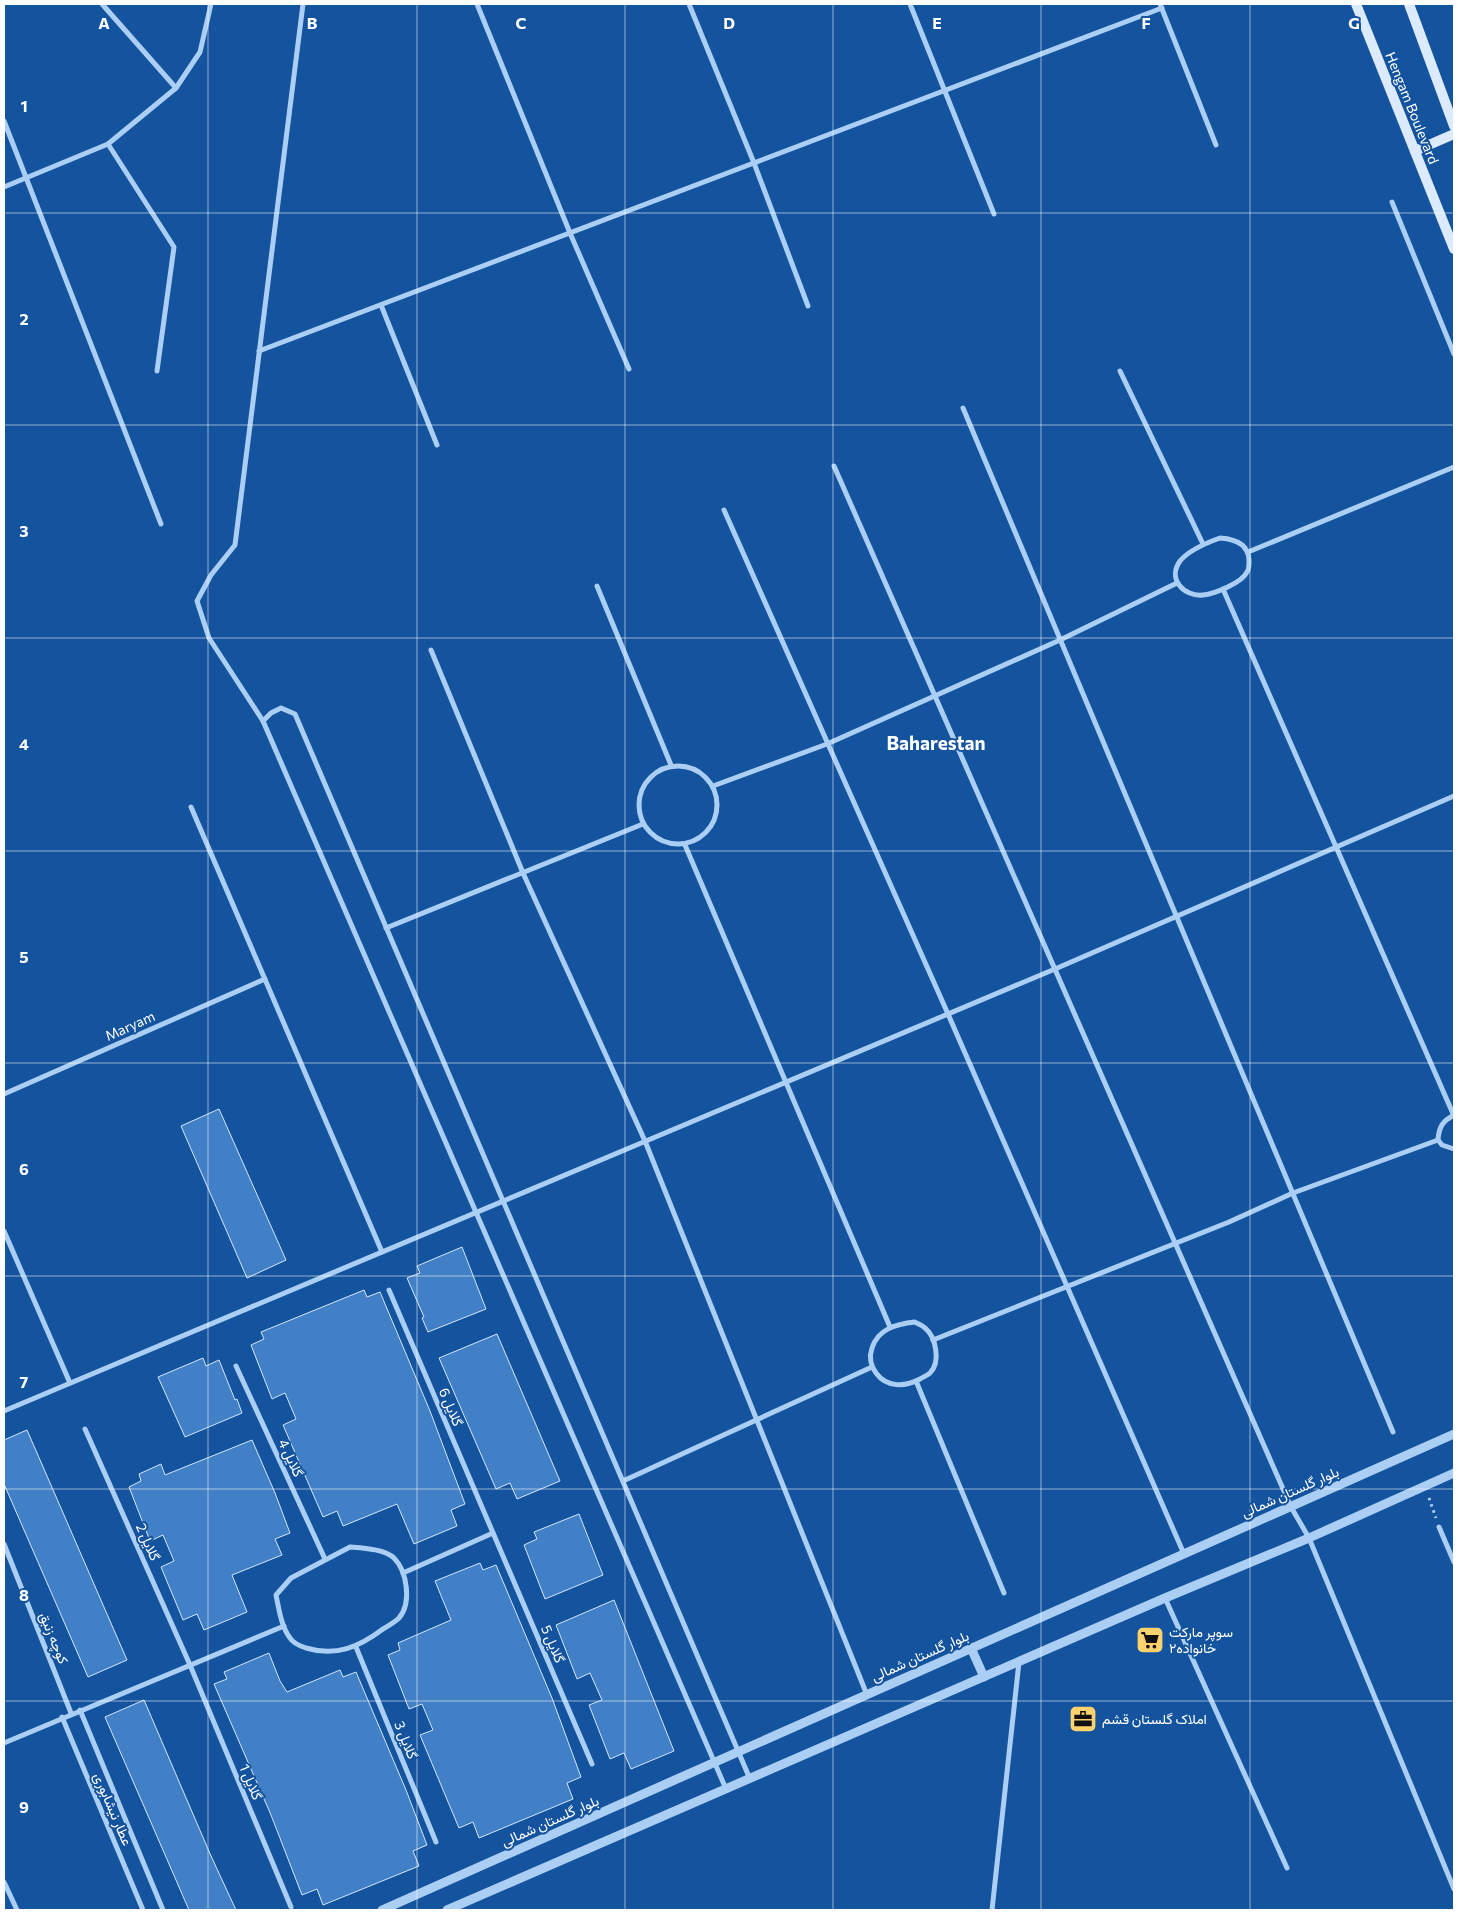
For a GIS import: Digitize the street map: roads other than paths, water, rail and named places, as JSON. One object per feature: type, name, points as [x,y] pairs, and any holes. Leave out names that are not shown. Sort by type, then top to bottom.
[{"type":"main road","name":"Hengam Boulevard","points":[[1356,4],[1454,250]]},
{"type":"main road","points":[[1409,4],[1454,126]]},
{"type":"main road","points":[[1415,151],[1454,134]]},
{"type":"street","points":[[102,4],[176,88]]},
{"type":"street","points":[[4,187],[108,144],[176,88],[200,52],[210,4]]},
{"type":"street","points":[[303,4],[235,545],[211,575],[197,601],[209,638],[263,721],[726,1789]]},
{"type":"street","points":[[477,4],[570,232],[629,369]]},
{"type":"street","points":[[688,4],[754,163],[808,306]]},
{"type":"street","points":[[910,4],[994,214]]},
{"type":"street","points":[[260,351],[944,91],[1161,6],[1216,145]]},
{"type":"street","points":[[4,122],[161,524]]},
{"type":"street","points":[[108,144],[174,247],[157,371]]},
{"type":"street","points":[[1392,202],[1454,354]]},
{"type":"street","points":[[381,304],[437,446]]},
{"type":"street","points":[[1120,371],[1204,544]]},
{"type":"street","points":[[963,408],[1393,1432]]},
{"type":"street","points":[[834,466],[1291,1507],[1309,1538],[1454,1890]]},
{"type":"street","points":[[1248,552],[1454,467]]},
{"type":"street","points":[[724,510],[948,1014],[1184,1554]]},
{"type":"street","points":[[1220,538],[1231,539],[1242,544],[1248,552],[1247,573],[1223,589],[1196,596],[1185,592],[1177,583],[1175,571],[1181,561],[1204,544],[1220,538]]},
{"type":"street","points":[[714,786],[827,744],[1060,640],[1177,583]]},
{"type":"street","points":[[597,586],[671,765]]},
{"type":"street","points":[[1223,589],[1454,1115],[1440,1126],[1438,1140],[1442,1145],[1454,1149]]},
{"type":"street","points":[[431,650],[523,872],[645,1141],[867,1695]]},
{"type":"street","points":[[263,721],[271,713],[281,708],[295,714],[750,1778]]},
{"type":"street","points":[[671,765],[696,769],[714,786],[717,811],[706,833],[685,845],[660,841],[643,824],[638,799],[649,777],[671,765]]},
{"type":"street","points":[[4,1411],[1055,969],[1454,796]]},
{"type":"street","points":[[191,807],[382,1252]]},
{"type":"street","points":[[386,928],[643,824]]},
{"type":"street","points":[[685,845],[890,1327]]},
{"type":"street","name":"Maryam","points":[[4,1094],[264,979]]},
{"type":"street","points":[[933,1340],[1176,1244],[1293,1194],[1438,1140]]},
{"type":"street","points":[[4,1231],[70,1383]]},
{"type":"street","name":"گلایل 6","points":[[389,1290],[493,1533]]},
{"type":"street","points":[[914,1322],[926,1328],[933,1340],[936,1351],[935,1364],[930,1373],[916,1381],[900,1386],[889,1383],[879,1377],[872,1367],[870,1355],[877,1335],[890,1327],[914,1322]]},
{"type":"street","name":"گلایل 4","points":[[236,1366],[325,1559]]},
{"type":"street","points":[[623,1480],[872,1367]]},
{"type":"street","points":[[916,1381],[1004,1593]]},
{"type":"street","name":"گلایل 2","points":[[85,1430],[190,1664]]},
{"type":"street","name":"بلوار گلستان شمالی","points":[[382,1910],[398,1907],[739,1752],[1454,1434]]},
{"type":"street","points":[[447,1910],[984,1676],[1309,1538],[1454,1473]]},
{"type":"street","points":[[1440,1527],[1454,1562]]},
{"type":"street","points":[[403,1573],[493,1533]]},
{"type":"street","name":"گلایل 5","points":[[493,1533],[592,1764]]},
{"type":"street","name":"کوچه زنبق","points":[[4,1544],[71,1713]]},
{"type":"street","points":[[350,1547],[370,1548],[393,1557],[403,1573],[408,1594],[400,1617],[370,1639],[356,1646],[322,1653],[300,1646],[290,1639],[280,1616],[276,1595],[291,1578],[350,1547]]},
{"type":"street","points":[[1166,1598],[1287,1868]]},
{"type":"street","points":[[4,1743],[71,1713],[284,1626]]},
{"type":"street","name":"گلایل 3","points":[[356,1646],[436,1842]]},
{"type":"street","points":[[972,1648],[984,1676]]},
{"type":"street","points":[[992,1910],[1019,1662]]},
{"type":"street","name":"گلایل 1","points":[[190,1664],[291,1907]]},
{"type":"street","points":[[80,1710],[163,1910]]},
{"type":"street","name":"عطار نیشابوری","points":[[62,1717],[143,1910]]},
{"type":"street","points":[[4,1882],[16,1910]]},
{"type":"place","name":"سوپر ماركت خانواده٢","points":[[1150,1640]]},
{"type":"place","name":"املاک گلستان قشم","points":[[1083,1719]]},
{"type":"district","name":"Baharestan","points":[[936,743]]}]
